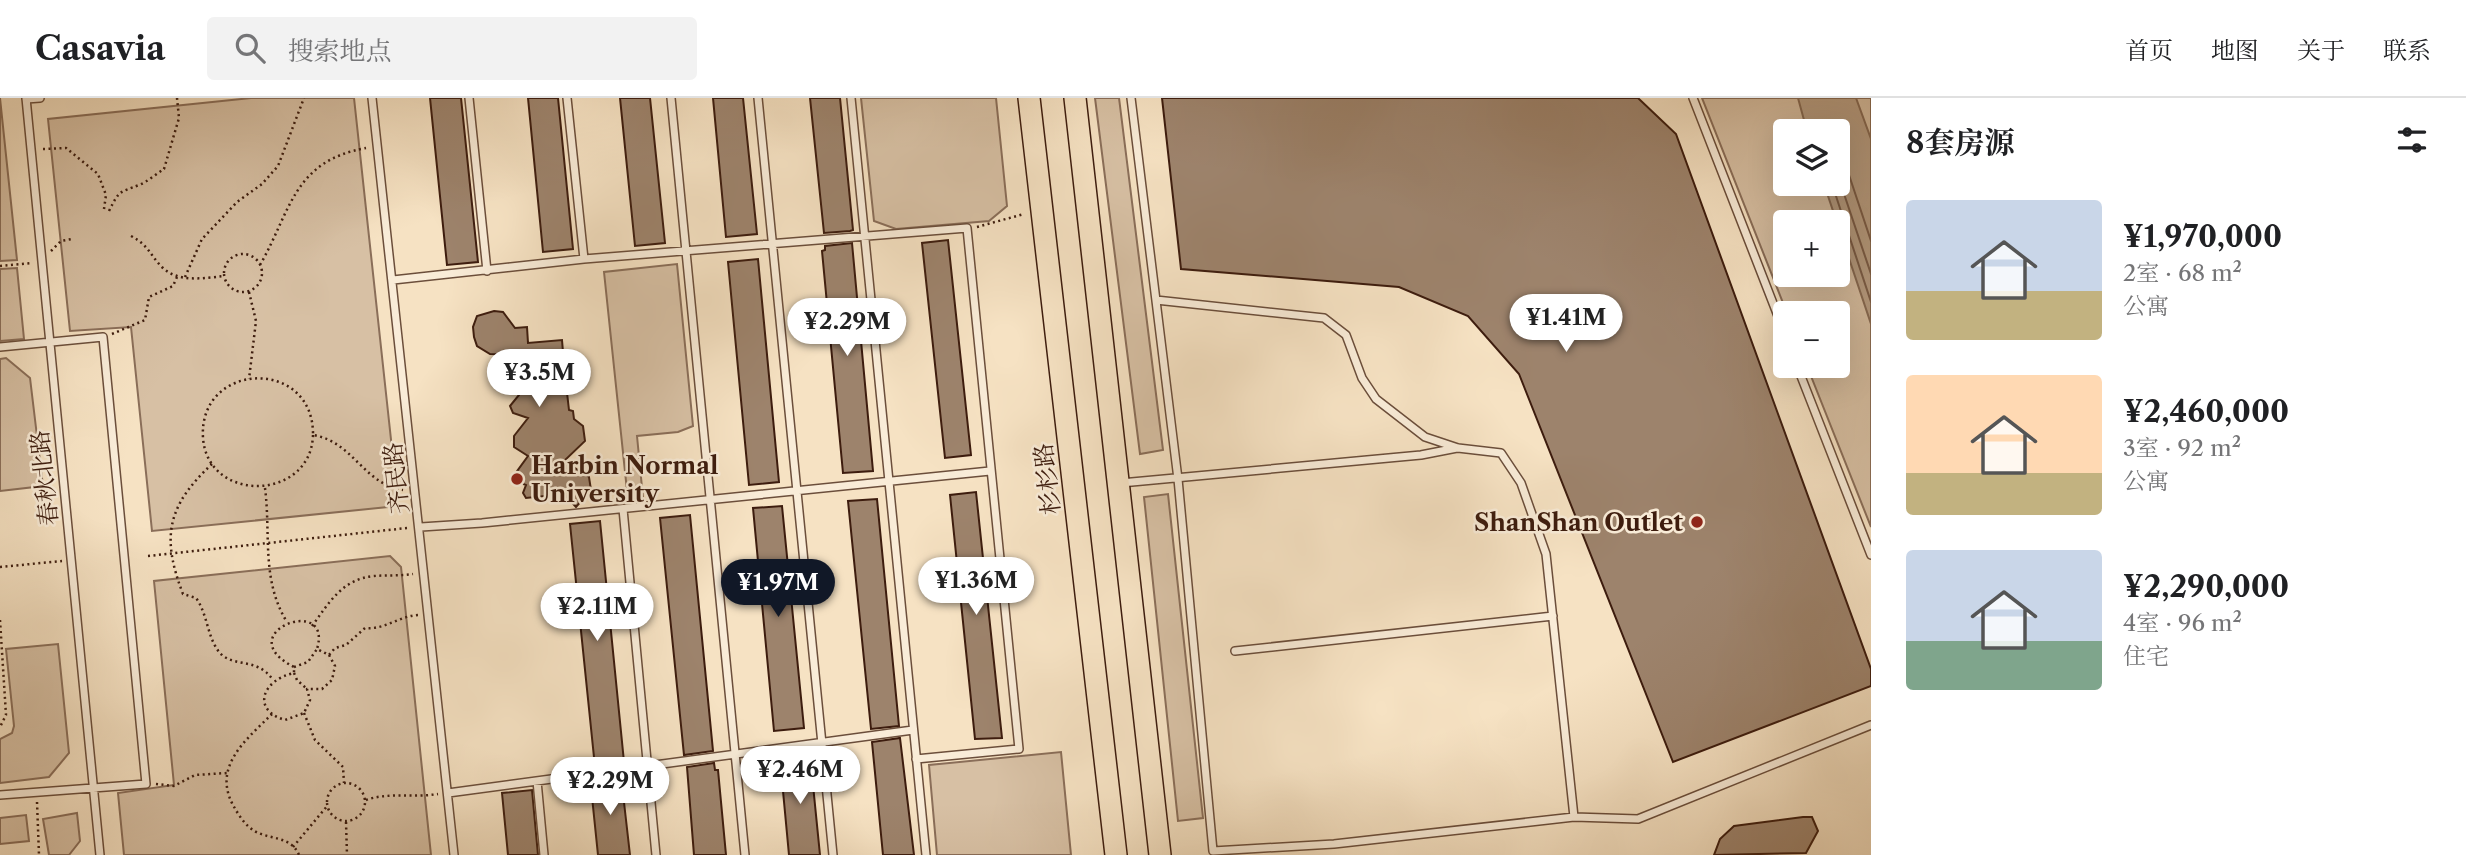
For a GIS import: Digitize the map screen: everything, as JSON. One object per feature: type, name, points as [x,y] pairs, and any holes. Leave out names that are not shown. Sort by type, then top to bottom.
[{"type":"main road","name":"杉杉路","points":[[1029,98],[1116,855]]},
{"type":"main road","points":[[1075,98],[1116,483],[1160,855]]},
{"type":"lane","points":[[26,99],[40,98]]},
{"type":"lane","name":"齐民路","points":[[372,98],[421,527],[454,855]]},
{"type":"lane","points":[[469,98],[487,271]]},
{"type":"lane","points":[[567,98],[584,260]]},
{"type":"lane","points":[[671,98],[746,855]]},
{"type":"lane","points":[[758,98],[833,855]]},
{"type":"lane","points":[[851,98],[926,855]]},
{"type":"lane","points":[[1131,98],[1178,479],[1213,850],[1334,844],[1574,817],[1638,819],[1871,725]]},
{"type":"lane","points":[[1693,98],[1773,303]]},
{"type":"lane","name":"春秋北路","points":[[26,99],[100,855]]},
{"type":"lane","points":[[393,280],[584,260],[967,228],[1019,749],[916,759]]},
{"type":"lane","points":[[1156,300],[1324,317],[1346,335],[1362,378],[1376,399],[1425,437],[1458,448],[1501,453],[1521,483],[1546,554],[1574,817]]},
{"type":"lane","points":[[0,347],[103,337],[146,783],[0,795]]},
{"type":"lane","points":[[1802,378],[1871,555]]},
{"type":"lane","points":[[1116,483],[1421,455],[1458,448]]},
{"type":"lane","points":[[421,527],[990,471]]},
{"type":"lane","points":[[623,509],[656,855]]},
{"type":"lane","points":[[1235,651],[1553,616]]},
{"type":"lane","points":[[448,793],[914,730]]},
{"type":"lane","points":[[537,781],[544,855]]},
{"type":"path","points":[[109,211],[117,196],[128,186],[139,185],[164,169],[179,118],[177,98]]},
{"type":"path","points":[[185,277],[202,239],[237,202],[262,184],[278,166],[304,98]]},
{"type":"path","points":[[248,291],[258,283],[260,265],[297,188],[314,170],[331,158],[378,146]]},
{"type":"path","points":[[31,149],[66,148],[85,161],[103,181],[104,209]]},
{"type":"path","points":[[967,228],[991,225],[1042,208]]},
{"type":"path","points":[[131,236],[150,249],[164,269],[185,277],[224,276]]},
{"type":"path","points":[[0,265],[42,262],[61,241],[72,239]]},
{"type":"path","points":[[248,291],[230,287],[224,276],[229,259],[240,254],[252,256],[260,265]]},
{"type":"path","points":[[103,337],[145,320],[149,297],[173,286],[178,275]]},
{"type":"path","points":[[248,291],[256,321],[249,379]]},
{"type":"path","points":[[261,377],[279,381],[296,392],[307,407],[313,435],[307,459],[296,473],[282,483],[265,488],[248,487],[232,481],[213,463],[203,439],[208,411],[225,388],[249,379],[261,377]]},
{"type":"path","points":[[313,435],[347,448],[363,469],[376,479],[396,489],[417,492]]},
{"type":"path","points":[[213,463],[190,484],[176,507],[169,554],[183,594],[196,597],[204,608],[218,651],[234,662],[251,662],[265,669],[273,680]]},
{"type":"path","points":[[265,488],[269,519],[266,545],[275,603],[287,622]]},
{"type":"path","points":[[148,556],[421,527]]},
{"type":"path","points":[[0,567],[72,560]]},
{"type":"path","points":[[312,626],[332,597],[345,586],[371,576],[425,573]]},
{"type":"path","points":[[329,654],[335,648],[346,645],[365,628],[375,629],[406,615],[429,614]]},
{"type":"path","points":[[0,620],[6,715],[0,727]]},
{"type":"path","points":[[302,621],[312,626],[318,636],[317,649],[309,662],[294,667],[281,660],[274,647],[276,632],[287,622],[302,621]]},
{"type":"path","points":[[307,689],[322,689],[332,680],[335,666],[329,654],[317,649]]},
{"type":"path","points":[[294,667],[297,680],[307,689],[310,700],[304,713],[292,720],[272,714],[265,702],[265,694],[273,680],[294,673]]},
{"type":"path","points":[[304,713],[315,740],[342,767],[344,783]]},
{"type":"path","points":[[272,714],[243,742],[227,767],[231,800],[242,820],[254,831],[283,840],[299,855]]},
{"type":"path","points":[[146,783],[174,786],[195,775],[227,773]]},
{"type":"path","points":[[293,847],[328,805],[330,793],[344,783],[356,786],[366,800],[363,813],[345,822]]},
{"type":"path","points":[[37,792],[39,855]]},
{"type":"path","points":[[366,800],[385,795],[407,797],[448,793]]},
{"type":"path","points":[[328,805],[334,817],[345,822]]},
{"type":"path","points":[[345,822],[347,855]]},
{"type":"shaded area","points":[[0,98],[17,260],[0,261]]},
{"type":"shaded area","points":[[251,98],[354,98],[397,495],[388,507],[152,531],[131,327],[70,331],[48,119]]},
{"type":"shaded area","points":[[861,98],[996,98],[1007,206],[989,221],[896,229],[874,221]]},
{"type":"shaded area","points":[[1095,98],[1119,98],[1163,450],[1140,454]]},
{"type":"shaded area","points":[[1702,98],[1871,98],[1871,527],[1812,378],[1850,378],[1850,301],[1782,301],[1777,287],[1850,287],[1850,210],[1773,210],[1773,278]]},
{"type":"shaded area","points":[[677,264],[693,426],[678,432],[637,436],[643,498],[628,500],[604,272]]},
{"type":"shaded area","points":[[17,268],[24,339],[0,341],[0,269]]},
{"type":"shaded area","points":[[6,358],[30,378],[43,486],[0,491],[0,359]]},
{"type":"shaded area","points":[[1168,494],[1203,818],[1178,821],[1144,497]]},
{"type":"shaded area","points":[[390,556],[401,567],[431,855],[124,855],[118,793],[174,785],[154,581]]},
{"type":"shaded area","points":[[58,644],[69,753],[49,777],[0,783],[0,739],[12,733],[14,726],[6,649]]},
{"type":"shaded area","points":[[1061,752],[1071,855],[937,855],[929,765]]},
{"type":"shaded area","points":[[77,813],[80,841],[69,855],[49,855],[43,819]]},
{"type":"shaded area","points":[[26,815],[29,841],[0,844],[0,818]]},
{"type":"water","points":[[1798,98],[1856,98],[1871,139],[1871,324],[1850,261],[1850,210],[1833,210],[1828,196],[1850,196],[1850,119],[1804,119]]},
{"type":"building","points":[[430,98],[461,98],[478,262],[447,265]]},
{"type":"building","points":[[528,98],[558,98],[573,249],[543,252]]},
{"type":"building","points":[[620,98],[650,98],[665,243],[635,246]]},
{"type":"building","points":[[713,98],[743,98],[757,234],[726,237]]},
{"type":"building","points":[[810,98],[840,98],[853,230],[850,231],[824,233]]},
{"type":"building","name":"ShanShan Outlet","points":[[1162,98],[1638,98],[1676,134],[1871,669],[1871,686],[1673,762],[1519,374],[1468,316],[1399,287],[1181,269]]},
{"type":"building","points":[[948,240],[971,455],[945,458],[922,243]]},
{"type":"building","points":[[852,243],[873,471],[843,473],[822,251],[825,246]]},
{"type":"building","points":[[758,259],[779,482],[749,485],[728,262]]},
{"type":"building","points":[[494,311],[503,312],[515,328],[527,327],[528,343],[562,340],[564,364],[569,367],[572,376],[566,384],[569,410],[573,411],[574,419],[583,426],[585,441],[564,461],[589,477],[591,490],[576,507],[564,494],[526,498],[523,493],[526,485],[518,482],[515,474],[528,456],[514,447],[514,436],[528,418],[513,413],[510,406],[519,395],[514,355],[490,354],[477,346],[474,337],[473,327],[477,316]]},
{"type":"building","points":[[976,492],[1002,738],[975,739],[950,495]]},
{"type":"building","points":[[877,499],[899,726],[871,729],[848,501]]},
{"type":"building","points":[[782,506],[804,728],[774,731],[753,508]]},
{"type":"building","points":[[690,515],[713,751],[684,755],[660,518]]},
{"type":"building","points":[[600,521],[624,762],[595,767],[570,524]]},
{"type":"building","points":[[900,738],[914,855],[883,855],[872,742]]},
{"type":"building","points":[[810,755],[820,855],[789,855],[780,759]]},
{"type":"building","points":[[714,763],[715,770],[718,770],[726,855],[694,855],[687,767]]},
{"type":"building","points":[[621,776],[630,855],[598,855],[591,787],[596,786],[596,779]]},
{"type":"building","points":[[532,790],[538,855],[508,855],[502,793]]},
{"type":"building","points":[[1812,817],[1818,831],[1806,853],[1714,855],[1720,839],[1734,826]]},
{"type":"place","name":"Harbin Normal University","points":[[517,479]]},
{"type":"place","name":"ShanShan Outlet","points":[[1697,522]]}]
